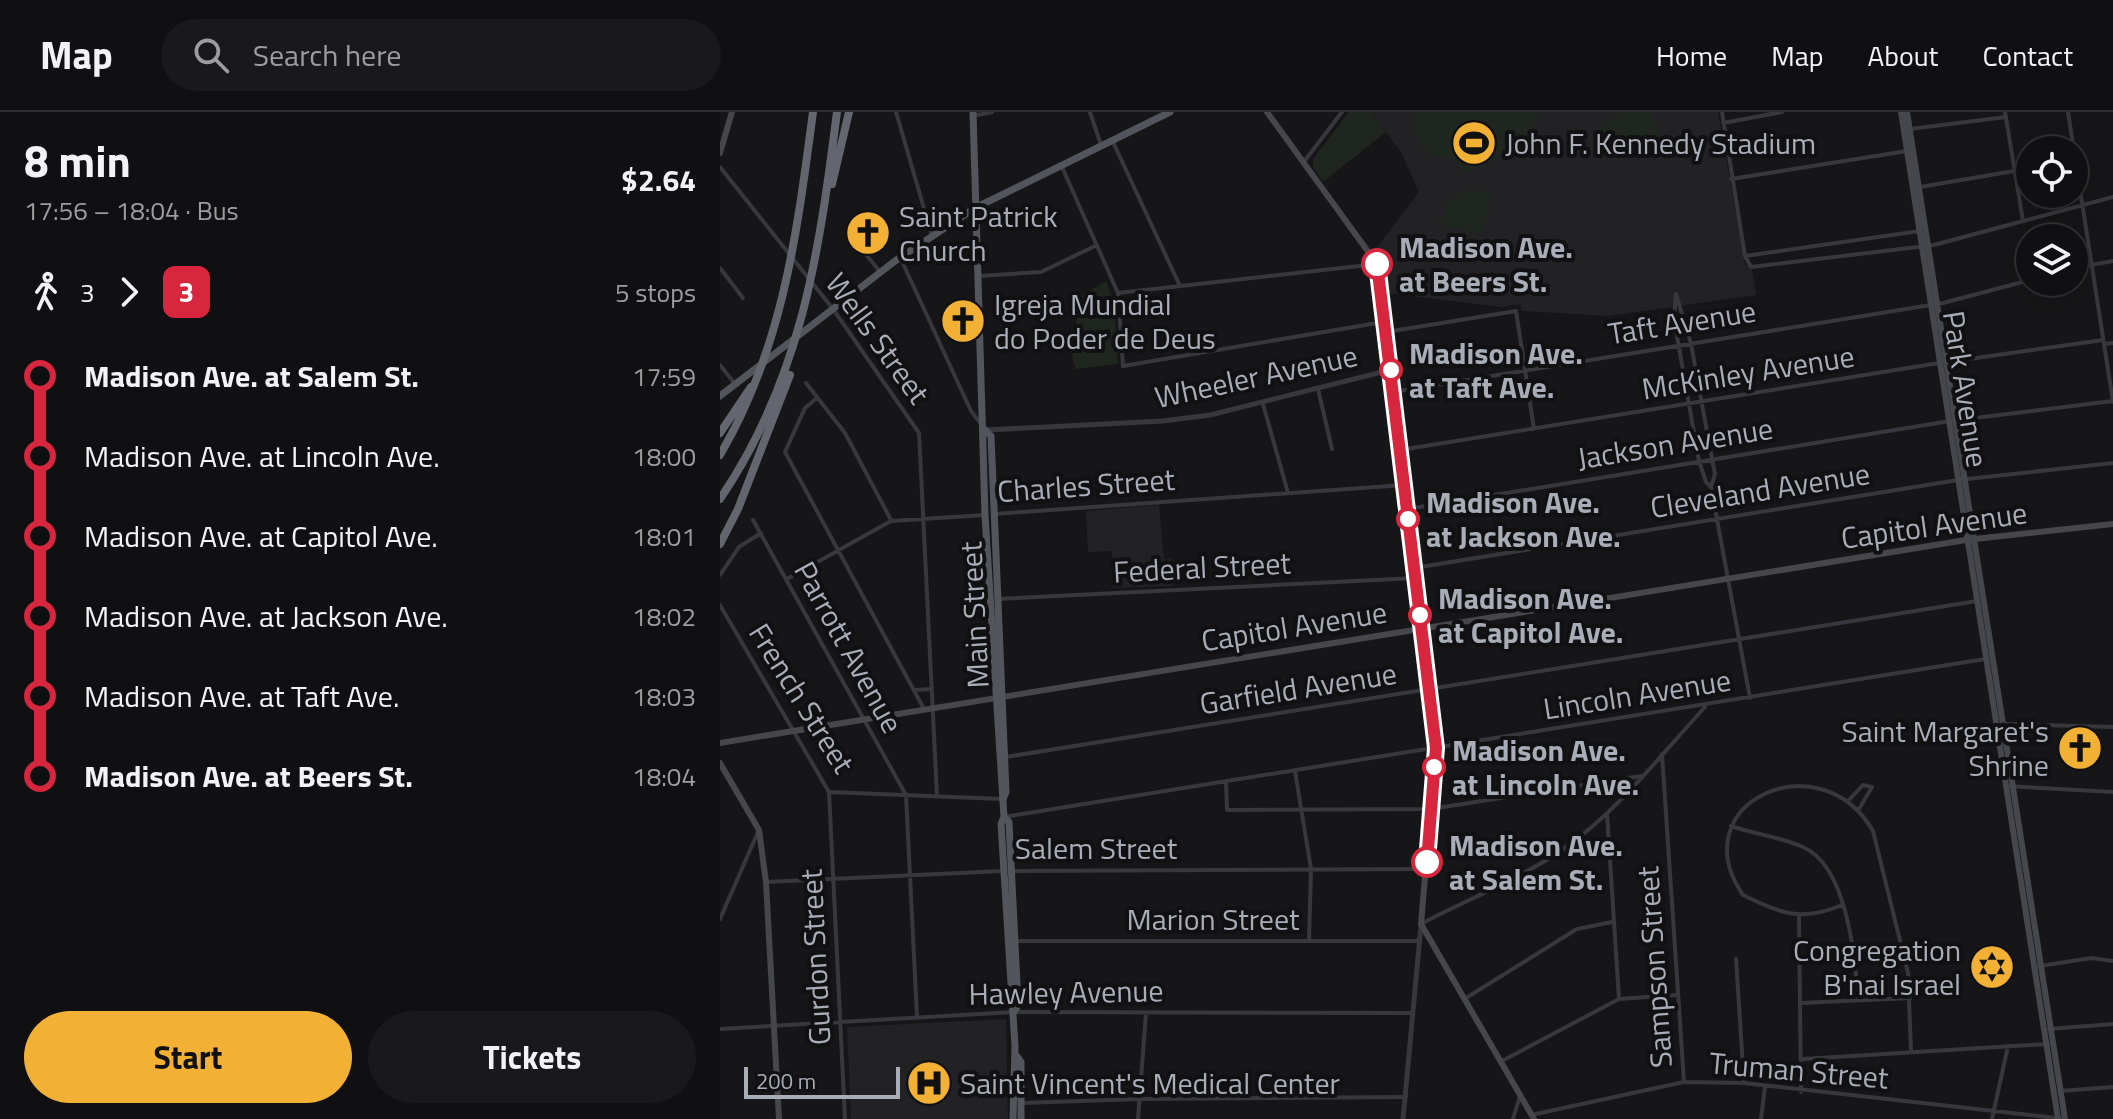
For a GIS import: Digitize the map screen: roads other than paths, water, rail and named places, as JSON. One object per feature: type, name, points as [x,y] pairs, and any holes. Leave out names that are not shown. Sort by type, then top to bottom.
[{"type":"highway","points":[[720,455],[759,377],[771,345],[791,267],[813,112]]},
{"type":"highway","points":[[720,499],[764,423],[803,321],[814,274],[837,112]]},
{"type":"highway","points":[[822,223],[849,112]]},
{"type":"highway","points":[[720,544],[784,398],[794,350]]},
{"type":"highway","points":[[720,433],[759,377]]},
{"type":"main road","points":[[720,153],[732,112]]},
{"type":"main road","points":[[720,396],[900,257],[975,208],[1170,112]]},
{"type":"main road","points":[[1267,112],[1377,264],[1436,748],[1421,924],[1533,1117]]},
{"type":"main road","name":"Park Avenue","points":[[1901,112],[1910,150],[1962,479],[1989,658],[1995,724],[2006,767],[2038,967],[2052,1029],[2058,1118]]},
{"type":"main road","name":"Park Avenue","points":[[1907,112],[1910,150]]},
{"type":"main road","name":"Main Street","points":[[973,114],[985,430],[991,436],[989,514],[1011,941],[1010,1005],[1014,1012],[1016,1055],[1021,1062],[1013,1119]]},
{"type":"main road","name":"Capitol Avenue","points":[[720,743],[1970,539],[2113,524]]},
{"type":"main road","name":"Park Avenue","points":[[1989,658],[2004,724],[2006,767]]},
{"type":"main road","points":[[720,763],[759,830],[766,882],[779,1119]]},
{"type":"main road","name":"Park Avenue","points":[[2038,967],[2045,1044],[2065,1119]]},
{"type":"main road","name":"Main Street","points":[[1017,1104],[1021,1119]]},
{"type":"street","points":[[896,112],[932,236]]},
{"type":"street","points":[[973,114],[992,112]]},
{"type":"street","points":[[1090,112],[1101,145]]},
{"type":"street","points":[[1303,163],[1342,112]]},
{"type":"street","points":[[1722,112],[1745,256],[1751,267],[1925,245],[2072,208]]},
{"type":"street","points":[[1723,123],[1782,112]]},
{"type":"street","points":[[2068,112],[2072,136]]},
{"type":"street","points":[[1910,129],[2005,115],[2023,221]]},
{"type":"street","points":[[1112,140],[1179,284]]},
{"type":"street","points":[[1731,179],[1910,150]]},
{"type":"street","points":[[1061,165],[1118,293],[1123,366],[1385,322]]},
{"type":"street","name":"Wells Street","points":[[720,167],[833,309],[919,433],[931,689],[928,708],[937,796]]},
{"type":"street","points":[[1916,188],[2014,171]]},
{"type":"street","points":[[2088,204],[2113,197]]},
{"type":"street","points":[[2083,208],[2113,402]]},
{"type":"street","points":[[1745,256],[1923,231]]},
{"type":"street","points":[[848,232],[880,272]]},
{"type":"street","points":[[979,276],[1041,272],[1096,246]]},
{"type":"street","points":[[900,257],[971,411],[985,430]]},
{"type":"street","points":[[2088,264],[2113,261]]},
{"type":"street","points":[[1118,293],[1377,264]]},
{"type":"street","points":[[720,268],[743,298]]},
{"type":"street","name":"Taft Avenue","points":[[1393,392],[1934,304],[2016,284]]},
{"type":"street","points":[[1711,487],[1715,474],[1702,401],[1691,344],[1676,294],[1674,319],[1699,461],[1711,487],[1750,698]]},
{"type":"street","points":[[1386,332],[1516,311],[1534,429]]},
{"type":"street","name":"McKinley Avenue","points":[[1400,450],[1944,362],[2113,343]]},
{"type":"street","points":[[720,365],[735,384]]},
{"type":"street","name":"Wheeler Avenue","points":[[985,430],[1163,421],[1263,404],[1391,370]]},
{"type":"street","points":[[806,383],[845,433],[891,521]]},
{"type":"street","points":[[1318,389],[1332,449]]},
{"type":"street","points":[[817,398],[805,408],[785,452],[914,690],[928,708]]},
{"type":"street","name":"Jackson Avenue","points":[[1407,509],[1953,421],[2113,402]]},
{"type":"street","points":[[1263,404],[1288,493]]},
{"type":"street","name":"Cleveland Avenue","points":[[1414,568],[1962,479],[2113,463]]},
{"type":"street","name":"Charles Street","points":[[787,579],[891,521],[1404,485]]},
{"type":"street","name":"Parrott Avenue","points":[[753,520],[906,795]]},
{"type":"street","points":[[720,575],[739,547],[761,533]]},
{"type":"street","name":"Federal Street","points":[[994,599],[1415,578]]},
{"type":"street","name":"Garfield Avenue","points":[[1002,758],[1980,601]]},
{"type":"street","name":"French Street","points":[[720,605],[829,792],[1003,799]]},
{"type":"street","name":"Lincoln Avenue","points":[[1004,817],[1989,658]]},
{"type":"street","points":[[914,690],[931,689]]},
{"type":"street","points":[[1403,1119],[1421,924],[1487,893],[1563,849],[1607,813],[1705,706]]},
{"type":"street","points":[[1995,724],[2113,727]]},
{"type":"street","name":"Sampson Street","points":[[1662,754],[1684,1082]]},
{"type":"street","points":[[1295,771],[1311,869],[1309,940]]},
{"type":"street","points":[[1226,782],[1227,810],[1431,809],[1641,776]]},
{"type":"street","points":[[1849,800],[1863,785],[1872,787],[1859,809]]},
{"type":"street","points":[[2009,785],[2113,792]]},
{"type":"street","points":[[1842,905],[1818,915],[1799,916],[1743,895],[1727,863],[1731,826],[1742,807],[1786,787],[1824,788],[1849,800],[1859,809],[1873,831],[1900,936],[1910,998],[1911,1051]]},
{"type":"street","name":"Gurdon Street","points":[[829,792],[845,1119]]},
{"type":"street","points":[[906,795],[917,1017]]},
{"type":"street","points":[[1607,813],[1619,999]]},
{"type":"street","points":[[1731,826],[1803,847],[1822,860],[1838,888],[1855,956],[1858,999]]},
{"type":"street","points":[[720,919],[759,830]]},
{"type":"street","name":"Salem Street","points":[[766,882],[1008,871],[1426,869]]},
{"type":"street","points":[[1799,916],[1801,1092]]},
{"type":"street","points":[[1464,1000],[1577,929],[1613,922]]},
{"type":"street","name":"Marion Street","points":[[1011,941],[1419,941]]},
{"type":"street","points":[[2038,967],[2091,958],[2113,961]]},
{"type":"street","points":[[1736,959],[1744,1083]]},
{"type":"street","points":[[1500,1062],[1619,999],[1676,995]]},
{"type":"street","points":[[1801,1003],[1910,998]]},
{"type":"street","name":"Hawley Avenue","points":[[720,1029],[1014,1012],[1413,1013]]},
{"type":"street","points":[[1138,1119],[1146,1013]]},
{"type":"street","points":[[2043,1029],[2113,1024]]},
{"type":"street","points":[[1803,1059],[2054,1044]]},
{"type":"street","points":[[1992,1119],[2008,1046]]},
{"type":"street","name":"Truman Street","points":[[1533,1117],[1684,1082],[1744,1083],[1801,1092],[2065,1119]]},
{"type":"street","points":[[1761,1119],[1765,1087]]},
{"type":"street","points":[[2057,1091],[2113,1087]]},
{"type":"street","points":[[1513,1119],[1520,1096]]},
{"type":"street","points":[[1017,1104],[1140,1099],[1406,1097]]},
{"type":"place","name":"John F. Kennedy Stadium","points":[[1474,143]]},
{"type":"place","name":"Saint Patrick Church","points":[[868,233]]},
{"type":"place","name":"Madison Ave. at Beers St.","points":[[1377,264]]},
{"type":"place","name":"Igreja Mundial do Poder de Deus","points":[[963,321]]},
{"type":"place","name":"Madison Ave. at Taft Ave.","points":[[1391,370]]},
{"type":"place","name":"Madison Ave. at Jackson Ave.","points":[[1408,519]]},
{"type":"place","name":"Madison Ave. at Capitol Ave.","points":[[1420,615]]},
{"type":"place","name":"Saint Margaret's Shrine","points":[[2080,748]]},
{"type":"place","name":"Madison Ave. at Lincoln Ave.","points":[[1434,767]]},
{"type":"place","name":"Madison Ave. at Salem St.","points":[[1427,862]]},
{"type":"place","name":"Congregation B'nai Israel","points":[[1992,967]]},
{"type":"place","name":"Saint Vincent's Medical Center","points":[[929,1083]]}]
